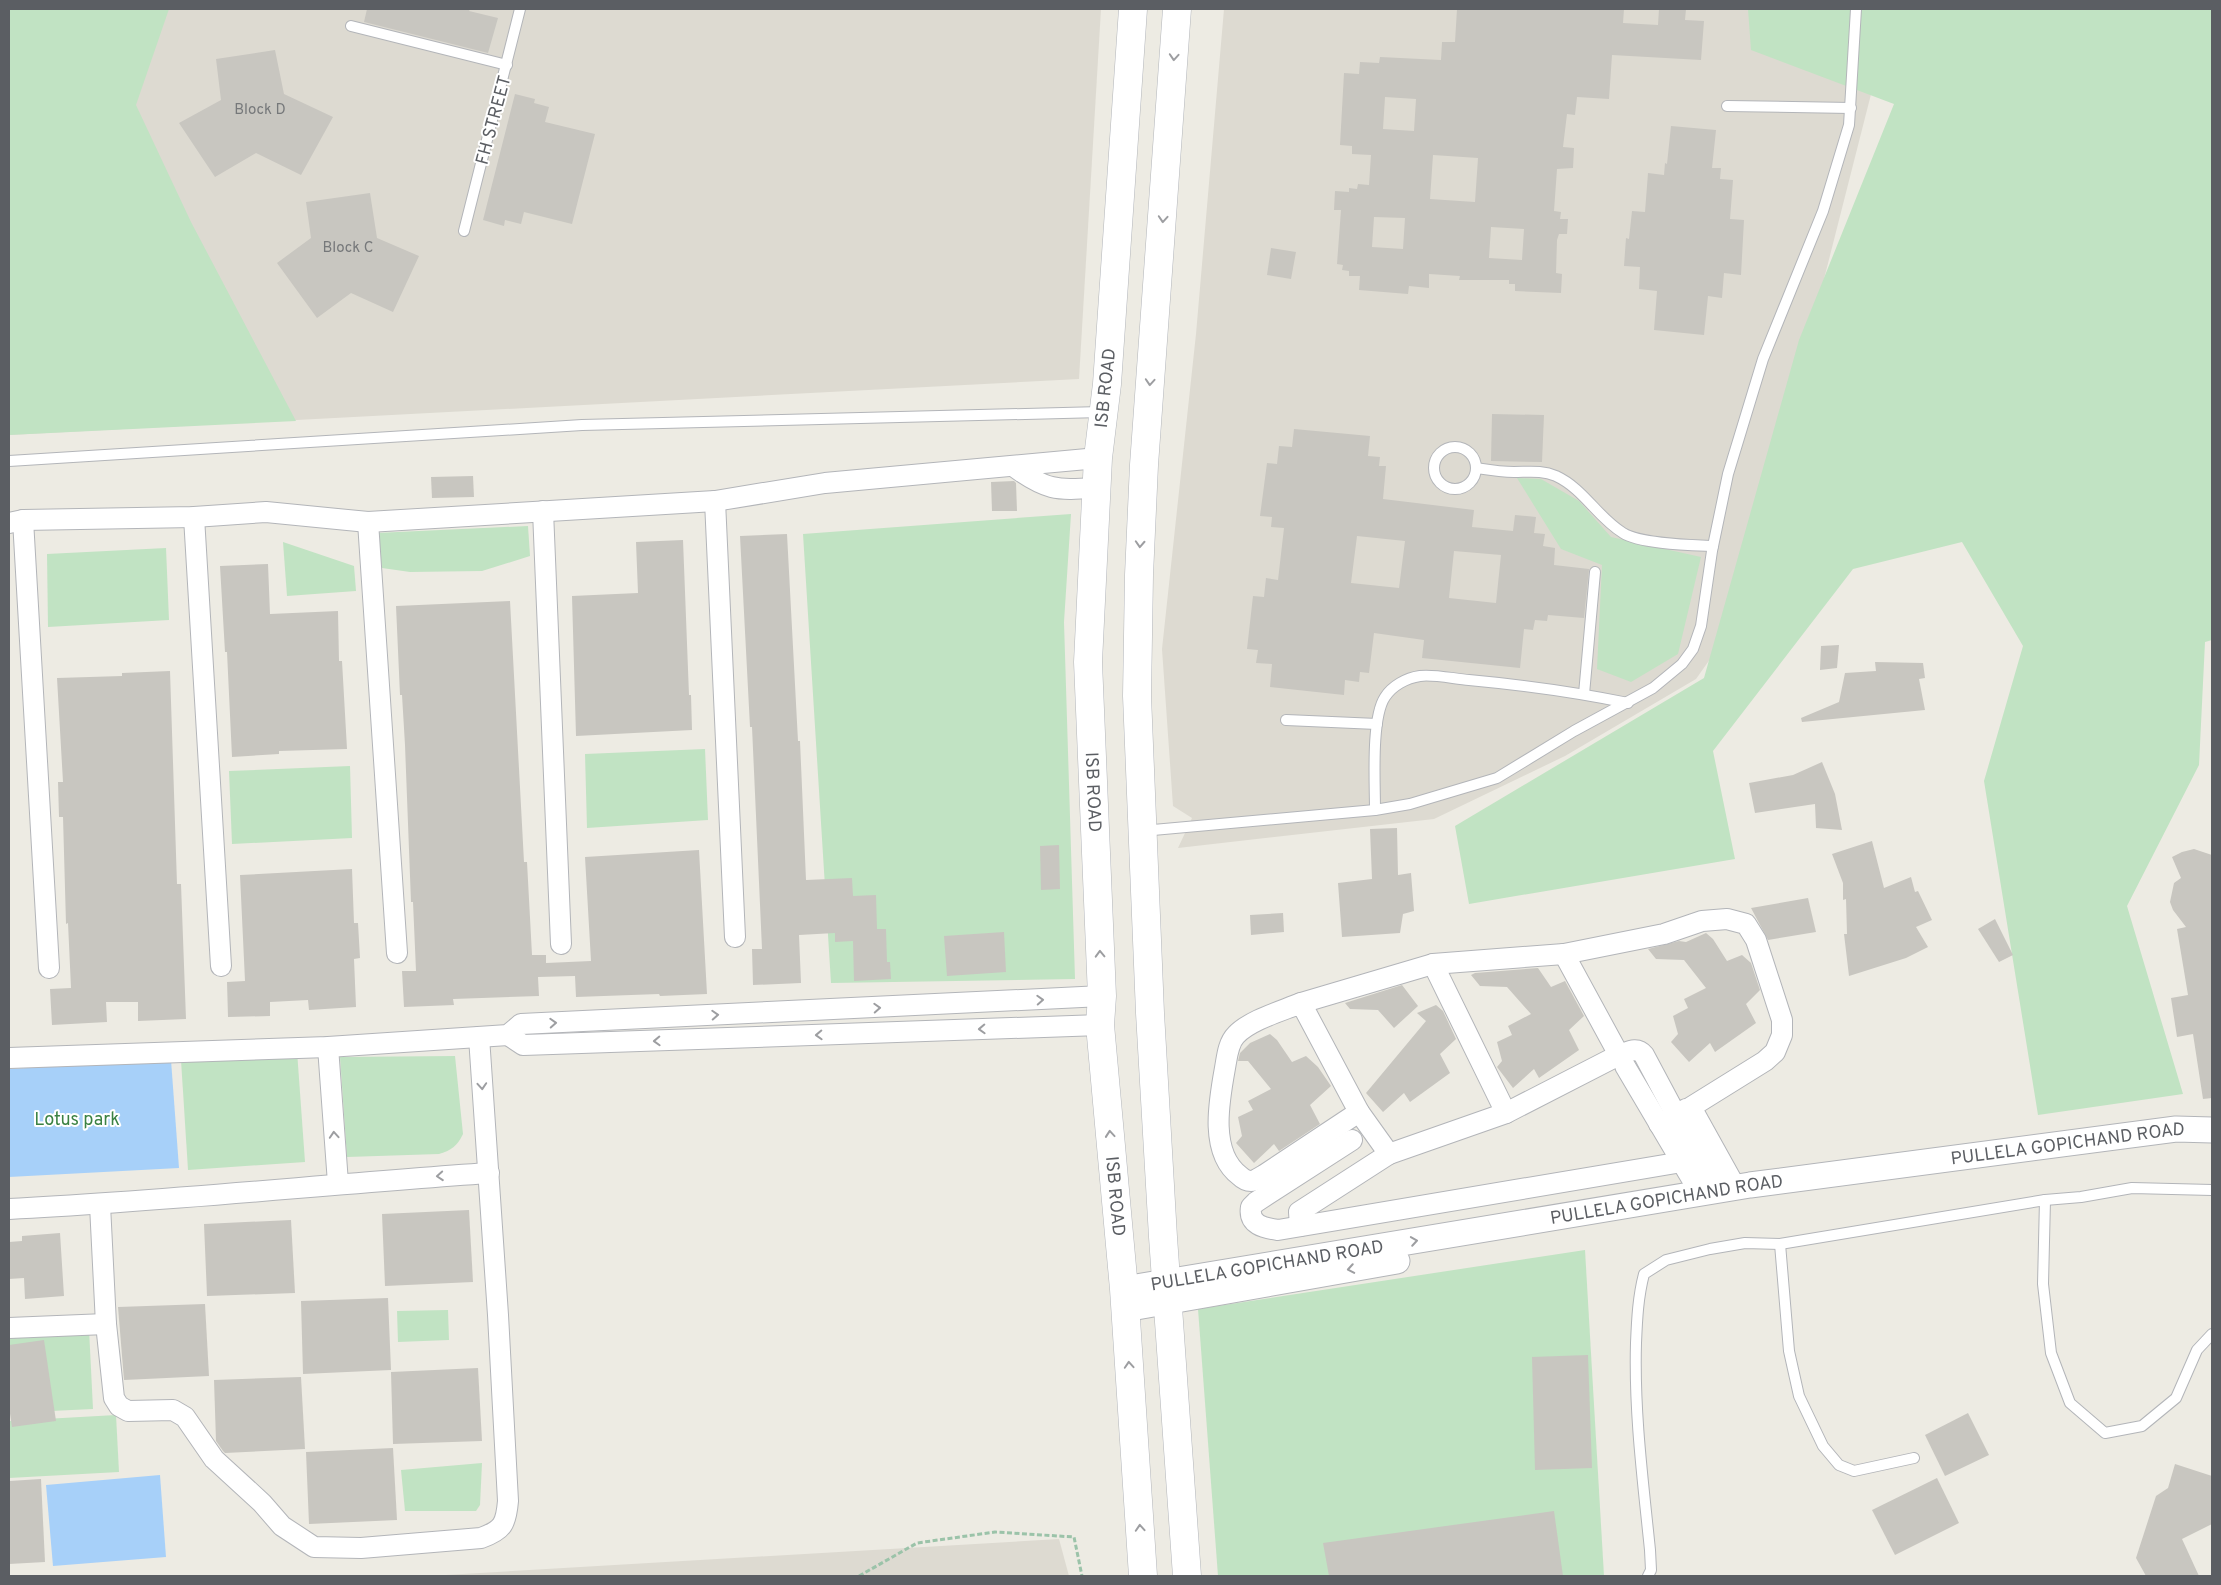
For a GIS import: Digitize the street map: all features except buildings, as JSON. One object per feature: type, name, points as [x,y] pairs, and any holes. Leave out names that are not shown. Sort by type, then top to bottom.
[{"type":"main road","name":"ISB ROAD","points":[[1133,9],[1116,269],[1098,458],[1088,662],[1102,996],[1100,1025],[1125,1299],[1143,1576]]},
{"type":"main road","points":[[1177,9],[1144,465],[1139,575],[1137,696],[1151,1032],[1187,1576]]},
{"type":"street","points":[[49,968],[16,521],[194,517],[266,512],[368,522],[715,501],[825,483],[1098,458]]},
{"type":"street","points":[[1013,466],[1042,486],[1063,490],[1097,488]]},
{"type":"street","points":[[715,501],[735,937]]},
{"type":"street","points":[[543,511],[561,944]]},
{"type":"street","points":[[194,517],[221,966]]},
{"type":"street","points":[[368,522],[396,954]]},
{"type":"street","points":[[1358,1112],[1252,1181],[1245,1180],[1233,1171],[1226,1159],[1221,1142],[1219,1122],[1220,1095],[1229,1048],[1236,1035],[1250,1026],[1301,1003],[1433,964],[1564,954],[1664,934],[1702,921],[1727,920],[1746,924],[1756,940],[1782,1020],[1782,1035],[1775,1052],[1765,1061],[1675,1115]]},
{"type":"street","points":[[1564,954],[1622,1060]]},
{"type":"street","points":[[1433,964],[1506,1113]]},
{"type":"street","points":[[9,1058],[328,1047],[508,1035],[521,1024],[1102,996]]},
{"type":"street","points":[[1301,1003],[1358,1112],[1389,1154]]},
{"type":"street","points":[[508,1035],[523,1045],[1100,1025]]},
{"type":"street","points":[[100,1205],[106,1324],[114,1398],[120,1406],[128,1410],[173,1410],[186,1417],[214,1459],[262,1503],[282,1526],[314,1547],[361,1548],[480,1538],[496,1532],[507,1520],[508,1501],[479,1037]]},
{"type":"street","points":[[328,1047],[338,1183]]},
{"type":"street","points":[[1300,1226],[1299,1212],[1389,1154],[1506,1113],[1622,1060],[1633,1049],[1641,1051],[1675,1115],[1731,1191]]},
{"type":"street","points":[[1675,1115],[1682,1162]]},
{"type":"street","name":"PULLELA GOPICHAND ROAD","points":[[1125,1299],[1547,1227],[1731,1191],[2176,1129],[2212,1130]]},
{"type":"street","points":[[1352,1140],[1251,1207],[1250,1214],[1254,1222],[1262,1228],[1278,1230],[1682,1162],[1731,1191]]},
{"type":"street","name":"PULLELA GOPICHAND ROAD","points":[[1547,1227],[1731,1191],[1834,1184],[2176,1141],[2212,1142]]},
{"type":"street","points":[[9,1209],[100,1205],[338,1183],[489,1173]]},
{"type":"street","points":[[9,1328],[106,1324]]},
{"type":"lane","name":"FH STREET","points":[[464,231],[520,9]]},
{"type":"lane","points":[[1142,831],[1375,810],[1410,804],[1498,778],[1574,731],[1653,688],[1682,664],[1693,649],[1701,626],[1728,474],[1763,359],[1823,211],[1849,125],[1856,9]]},
{"type":"lane","points":[[351,26],[507,65]]},
{"type":"lane","points":[[1727,106],[1850,108]]},
{"type":"lane","points":[[9,461],[582,425],[1103,412]]},
{"type":"lane","points":[[1450,447],[1460,447],[1468,451],[1474,458],[1476,468],[1474,477],[1468,484],[1460,488],[1450,488],[1441,484],[1435,477],[1435,458],[1441,451],[1450,447]]},
{"type":"lane","points":[[1476,468],[1513,472],[1542,472],[1556,476],[1578,489],[1604,517],[1624,534],[1660,543],[1714,546]]},
{"type":"lane","points":[[1584,694],[1595,572]]},
{"type":"lane","points":[[1375,810],[1377,716],[1384,698],[1392,687],[1420,676],[1527,686],[1584,694],[1628,703]]},
{"type":"lane","points":[[1286,720],[1377,724]]},
{"type":"lane","points":[[1648,1576],[1650,1570],[1650,1550],[1637,1420],[1636,1375],[1638,1295],[1644,1274],[1666,1260],[1745,1243],[1780,1244],[2045,1200],[2081,1197],[2132,1188],[2212,1190]]},
{"type":"lane","points":[[2045,1200],[2043,1284],[2050,1353],[2070,1403],[2105,1433],[2142,1426],[2176,1398],[2197,1350],[2212,1334]]},
{"type":"lane","points":[[1780,1244],[1789,1351],[1798,1396],[1822,1446],[1839,1465],[1854,1470],[1914,1458]]},
{"type":"path","points":[[859,1576],[917,1542],[995,1532],[1074,1537],[1082,1576]]},
{"type":"shaded area","points":[[9,9],[1101,9],[1079,379],[9,435]]},
{"type":"shaded area","points":[[1224,9],[1874,9],[1882,51],[1737,621],[1696,679],[1565,756],[1434,819],[1178,848],[1192,818],[1173,806],[1162,649],[1196,334]]},
{"type":"shaded area","points":[[1059,1539],[1069,1576],[428,1576]]},
{"type":"green space","points":[[9,9],[169,9],[136,105],[191,222],[296,421],[9,435]]},
{"type":"green space","points":[[1748,9],[2212,9],[2212,640],[2205,642],[2199,765],[2127,906],[2183,1094],[2038,1115],[1984,781],[2023,646],[1962,542],[1853,569],[1713,751],[1735,859],[1469,904],[1455,826],[1704,678],[1799,340],[1894,104],[1751,50]]},
{"type":"green space","points":[[1517,478],[1541,479],[1579,501],[1611,537],[1701,557],[1678,654],[1631,682],[1597,669],[1602,565],[1561,549]]},
{"type":"green space","points":[[1071,514],[1064,622],[1075,979],[831,983],[803,534]]},
{"type":"green space","points":[[528,526],[530,556],[482,571],[410,572],[382,568],[376,533]]},
{"type":"green space","points":[[283,542],[354,566],[356,591],[287,596]]},
{"type":"green space","points":[[166,548],[169,620],[48,627],[47,554]]},
{"type":"green space","points":[[705,749],[708,820],[587,828],[585,754]]},
{"type":"green space","points":[[350,766],[352,838],[232,844],[229,771]]},
{"type":"green space","points":[[297,1051],[305,1162],[188,1170],[181,1060]]},
{"type":"green space","points":[[455,1056],[463,1134],[454,1147],[439,1154],[347,1157],[340,1057]]},
{"type":"green space","points":[[1585,1250],[1604,1576],[1218,1576],[1198,1309]]},
{"type":"green space","points":[[448,1310],[449,1340],[398,1342],[397,1311]]},
{"type":"green space","points":[[89,1329],[93,1409],[9,1413],[9,1333]]},
{"type":"green space","points":[[116,1415],[119,1472],[9,1478],[9,1421]]},
{"type":"green space","points":[[482,1463],[480,1505],[476,1511],[405,1511],[401,1470]]},
{"type":"water","name":"Lotus park","points":[[171,1060],[179,1168],[9,1177],[9,1069]]},
{"type":"water","points":[[160,1475],[166,1557],[53,1566],[46,1485]]}]
